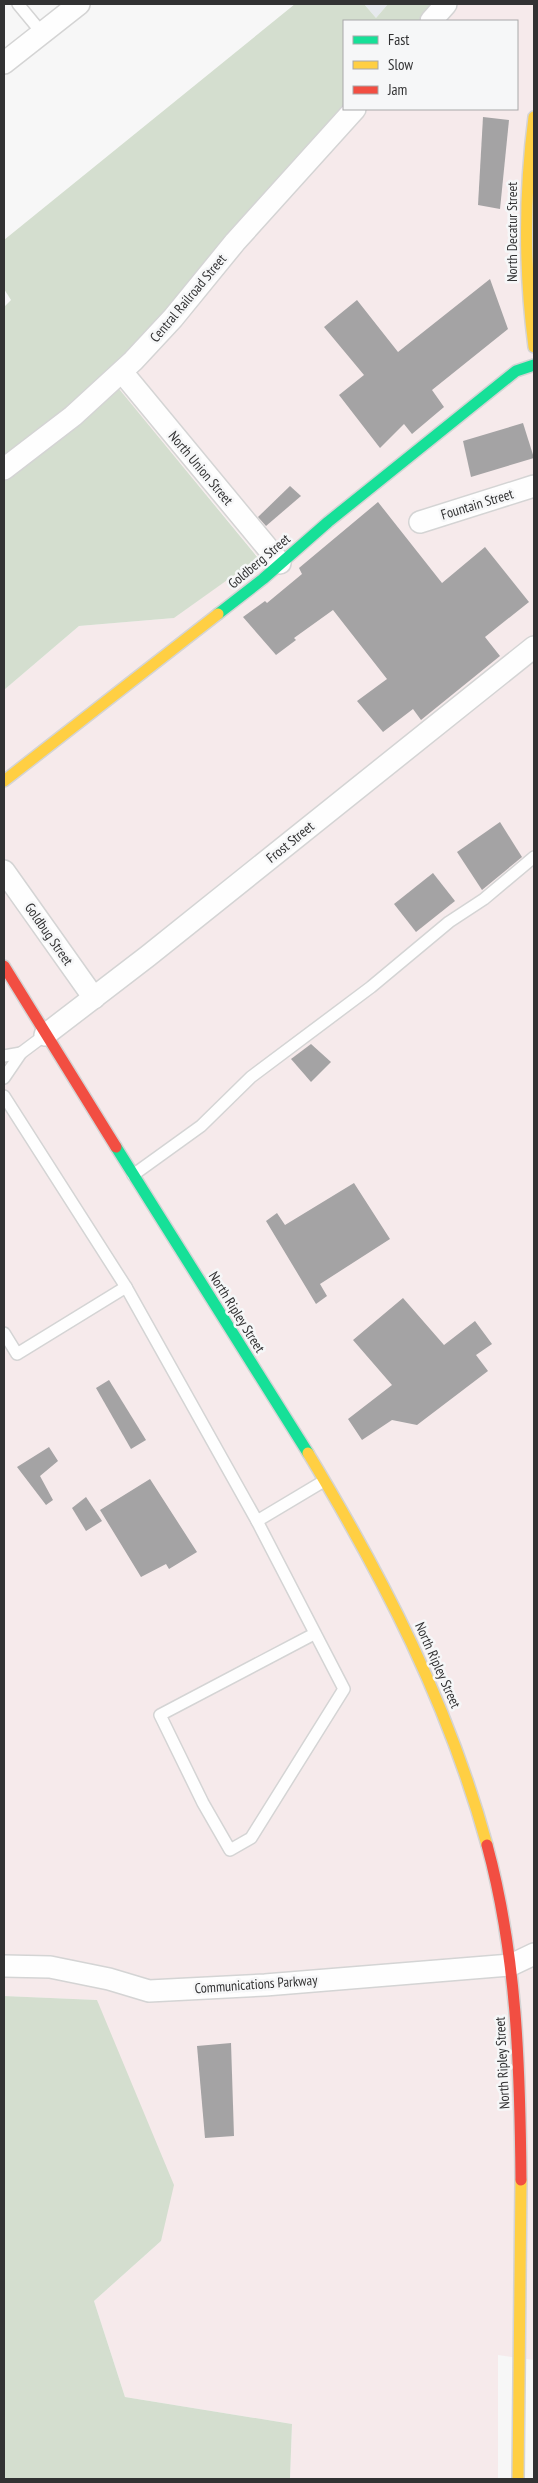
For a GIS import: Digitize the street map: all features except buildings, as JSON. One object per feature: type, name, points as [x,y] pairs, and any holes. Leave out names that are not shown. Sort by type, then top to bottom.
[{"type":"main road","name":"North Decatur Street","points":[[534,117],[529,153],[525,248],[528,304],[534,348]]},
{"type":"main road","name":"Goldberg Street","points":[[4,781],[263,579],[280,563],[516,371],[534,365]]},
{"type":"main road","name":"North Ripley Street","points":[[4,966],[361,1542],[415,1647],[451,1731],[480,1818],[494,1868],[506,1924],[519,2062],[522,2186],[518,2479]]},
{"type":"street","points":[[4,63],[79,4]]},
{"type":"street","points":[[432,20],[446,4]]},
{"type":"street","name":"Central Railroad Street","points":[[4,469],[73,416],[122,372],[173,318],[235,242],[354,110]]},
{"type":"street","name":"North Union Street","points":[[122,372],[280,563]]},
{"type":"street","name":"Fountain Street","points":[[420,522],[534,486]]},
{"type":"street","name":"Frost Street","points":[[45,1034],[94,998],[534,647]]},
{"type":"street","name":"Goldbug Street","points":[[4,871],[94,998]]},
{"type":"street","name":"Communications Parkway","points":[[4,1966],[50,1968],[109,1979],[149,1991],[265,1985],[510,1965],[534,1954]]},
{"type":"lane","points":[[18,4],[42,33]]},
{"type":"lane","points":[[133,1175],[201,1126],[251,1077],[371,987],[449,922],[484,899],[534,857]]},
{"type":"lane","points":[[4,1078],[21,1053],[45,1034]]},
{"type":"lane","points":[[4,1056],[21,1053]]},
{"type":"lane","points":[[4,1096],[126,1287],[258,1521],[314,1634],[344,1689],[251,1838],[230,1850],[199,1795],[160,1715],[314,1634]]},
{"type":"lane","points":[[4,1119],[14,1112]]},
{"type":"lane","points":[[4,1333],[17,1354],[126,1287]]},
{"type":"lane","points":[[258,1521],[324,1481]]},
{"type":"shaded area","points":[[364,4],[388,4],[376,18]]},
{"type":"shaded area","points":[[436,4],[534,4],[534,2360],[498,2355],[498,2479],[290,2479],[292,2424],[125,2397],[94,2301],[161,2241],[97,2000],[4,1996],[4,690],[79,626],[174,618],[258,557],[106,373],[194,283],[344,110],[518,110],[518,20],[422,20]]},
{"type":"green space","points":[[295,4],[364,4],[376,18],[388,4],[436,4],[422,20],[343,20],[343,110],[194,283],[106,373],[258,558],[174,618],[79,626],[4,690],[4,307],[11,300],[4,289],[4,240]]},
{"type":"green space","points":[[4,1996],[97,2000],[174,2185],[161,2241],[94,2301],[125,2397],[292,2424],[290,2479],[4,2479]]},
{"type":"traffic: fast","points":[[218,614],[263,579],[328,522],[516,371],[534,365]]},
{"type":"traffic: fast","points":[[116,1147],[308,1453]]},
{"type":"traffic: slow","points":[[534,117],[528,175],[526,232],[528,289],[534,347]]},
{"type":"traffic: slow","points":[[4,781],[218,614]]},
{"type":"traffic: slow","points":[[308,1453],[363,1547],[411,1643],[453,1742],[487,1845]]},
{"type":"traffic: slow","points":[[518,2479],[521,2180]]},
{"type":"traffic: jam","points":[[4,966],[116,1147]]},
{"type":"traffic: jam","points":[[487,1845],[497,1886],[511,1970],[518,2053],[521,2180]]}]
